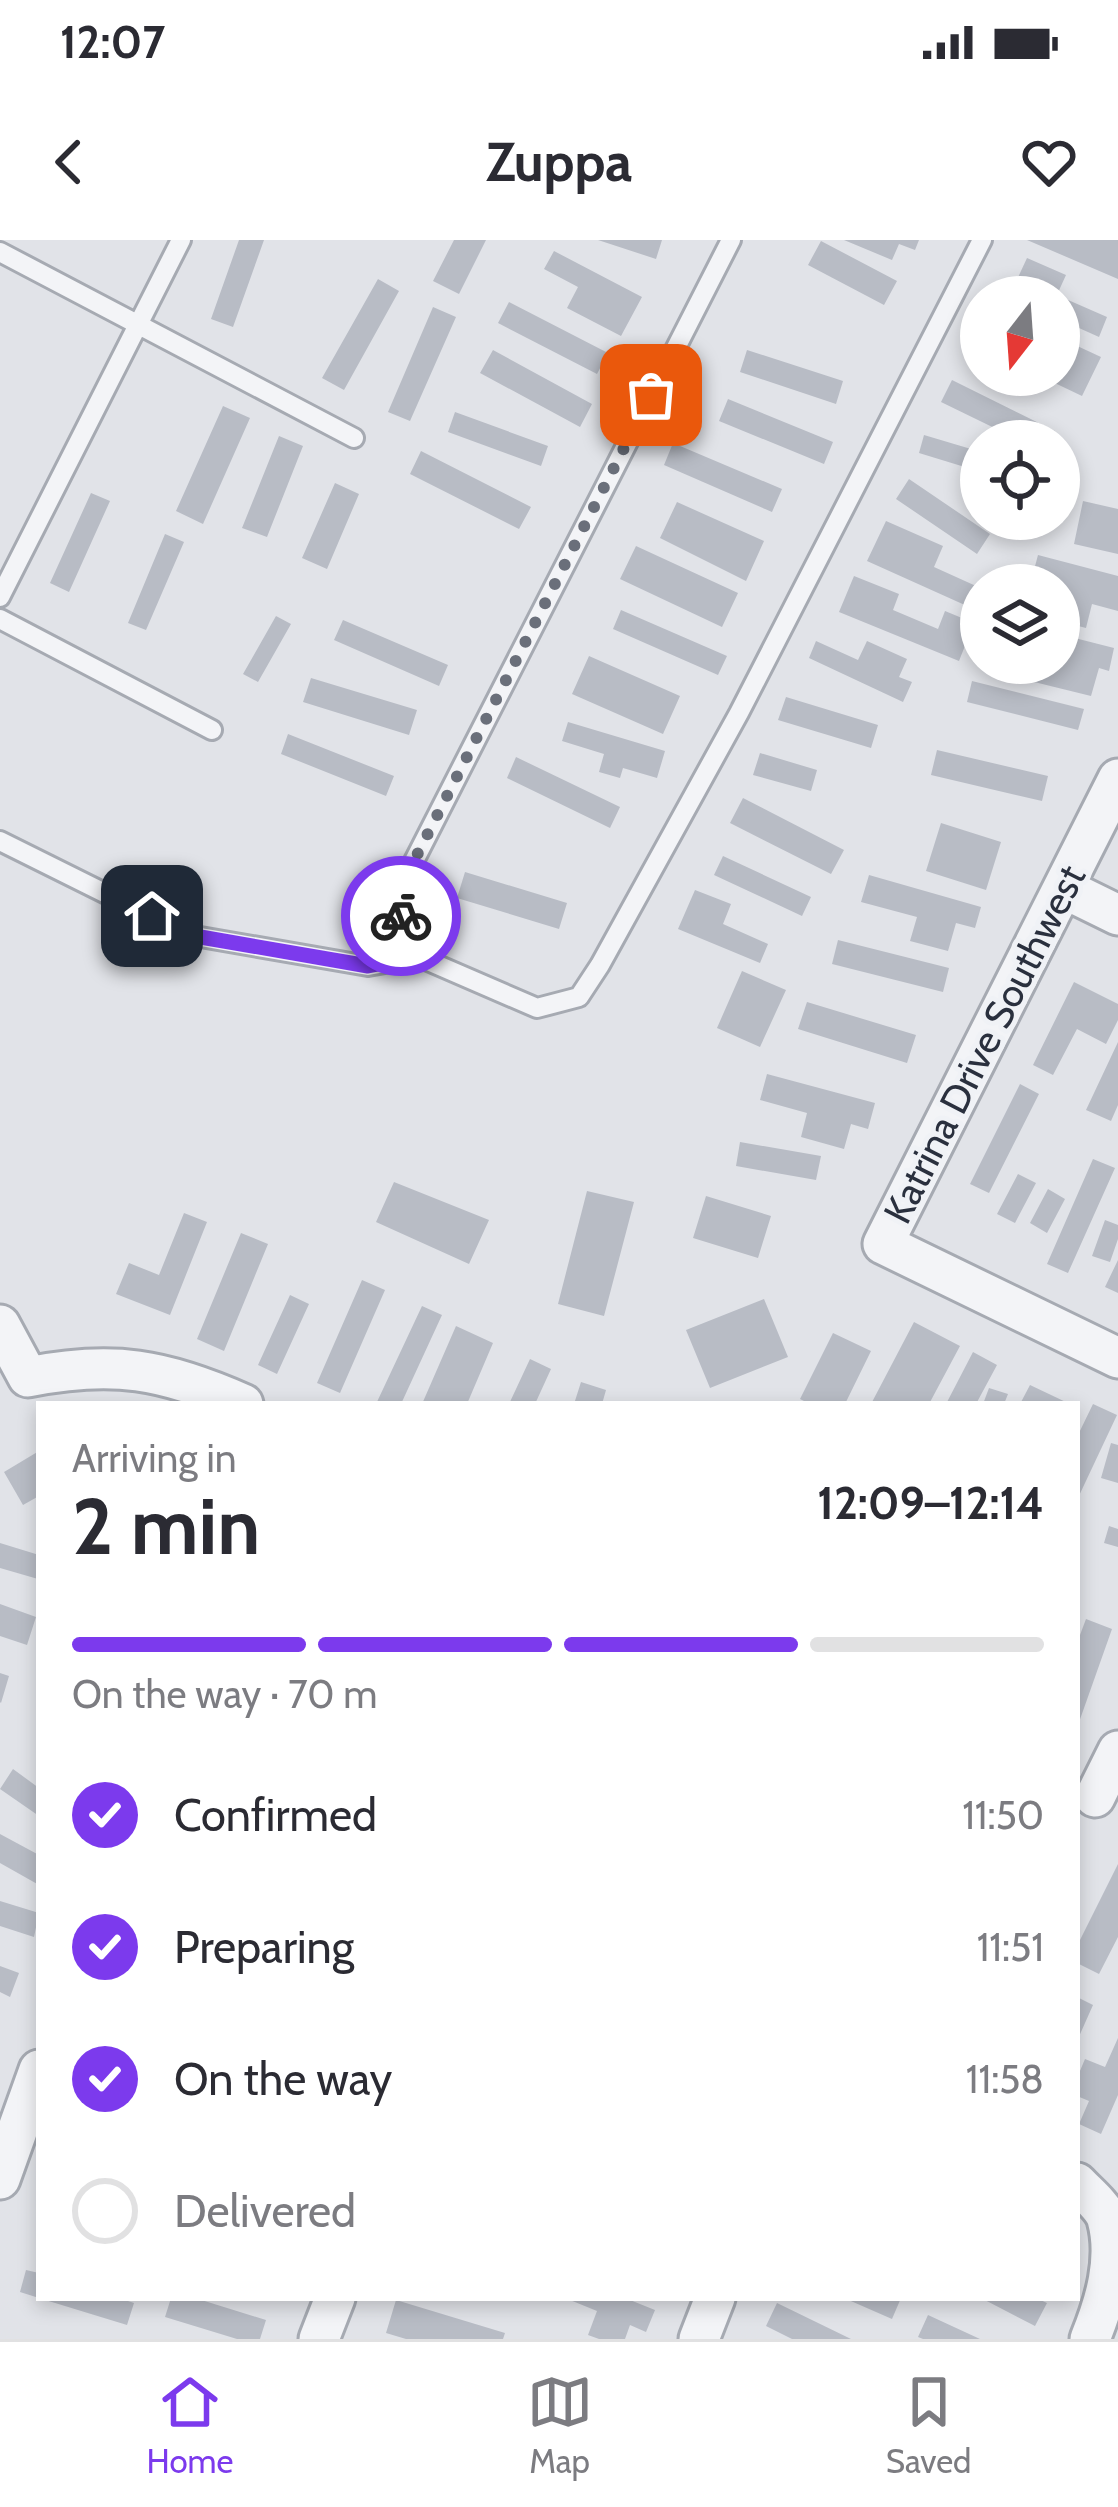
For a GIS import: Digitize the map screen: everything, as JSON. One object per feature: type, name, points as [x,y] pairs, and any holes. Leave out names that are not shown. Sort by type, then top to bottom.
[{"type":"street","name":"Katrina Drive Southwest","points":[[1118,778],[883,1244],[1118,1358]]},
{"type":"street","points":[[1064,888],[1118,915]]},
{"type":"street","points":[[0,1325],[14,1385],[76,1367],[119,1366],[174,1378],[235,1401]]},
{"type":"street","points":[[1097,1798],[1118,1751]]},
{"type":"street","points":[[0,2179],[36,2078]]},
{"type":"street","points":[[1080,2186],[1107,2215],[1113,2259],[1090,2339]]},
{"type":"street","points":[[319,2339],[334,2301]]},
{"type":"street","points":[[699,2339],[715,2301]]},
{"type":"lane","points":[[0,597],[181,240]]},
{"type":"lane","points":[[418,956],[401,915],[414,861],[731,240]]},
{"type":"lane","points":[[0,842],[189,935],[368,966],[418,956],[537,1008],[579,997],[739,713],[982,240]]},
{"type":"lane","points":[[0,252],[353,438]]},
{"type":"lane","points":[[0,619],[212,730]]},
{"type":"building","points":[[239,240],[264,240],[233,327],[211,319]]},
{"type":"building","points":[[454,240],[486,240],[459,294],[433,281]]},
{"type":"building","points":[[598,240],[662,240],[656,259]]},
{"type":"building","points":[[844,240],[919,240],[915,250],[899,244],[892,260]]},
{"type":"building","points":[[1027,240],[1118,240],[1118,279]]},
{"type":"building","points":[[821,241],[897,281],[884,305],[808,265]]},
{"type":"building","points":[[554,251],[642,297],[621,336],[567,308],[578,287],[544,269]]},
{"type":"building","points":[[1027,258],[1066,275],[1066,276],[1019,276]]},
{"type":"building","points":[[378,279],[399,291],[344,390],[322,378]]},
{"type":"building","points":[[509,302],[608,353],[597,374],[498,323]]},
{"type":"building","points":[[1080,305],[1107,317],[1099,337],[1080,328]]},
{"type":"building","points":[[433,307],[456,317],[410,421],[388,412]]},
{"type":"building","points":[[1080,347],[1101,357],[1080,395]]},
{"type":"building","points":[[493,350],[592,404],[580,427],[480,373]]},
{"type":"building","points":[[747,350],[843,381],[836,404],[740,372]]},
{"type":"building","points":[[952,380],[960,384],[960,396],[984,396],[1033,420],[978,420],[941,402]]},
{"type":"building","points":[[728,399],[833,442],[824,464],[719,421]]},
{"type":"building","points":[[223,406],[250,418],[203,524],[176,511]]},
{"type":"building","points":[[455,412],[548,446],[541,466],[448,432]]},
{"type":"building","points":[[924,435],[960,446],[960,466],[919,453]]},
{"type":"building","points":[[279,436],[303,446],[267,537],[242,528]]},
{"type":"building","points":[[673,443],[782,489],[772,512],[664,465]]},
{"type":"building","points":[[421,451],[531,507],[519,529],[410,474]]},
{"type":"building","points":[[909,479],[960,514],[960,540],[986,540],[977,554],[896,499]]},
{"type":"building","points":[[335,483],[359,494],[327,569],[302,558]]},
{"type":"building","points":[[91,493],[110,501],[69,592],[50,583]]},
{"type":"building","points":[[1083,501],[1118,509],[1118,554],[1074,544],[1080,540]]},
{"type":"building","points":[[677,502],[764,541],[746,581],[660,538]]},
{"type":"building","points":[[886,521],[943,546],[934,567],[960,579],[960,603],[867,561]]},
{"type":"building","points":[[165,534],[184,542],[146,630],[128,623]]},
{"type":"building","points":[[636,546],[738,593],[722,627],[620,579]]},
{"type":"building","points":[[1038,555],[1072,564],[1036,564]]},
{"type":"building","points":[[1080,566],[1118,576],[1118,611],[1092,604],[1086,628],[1080,626]]},
{"type":"building","points":[[854,576],[899,594],[893,610],[938,629],[945,611],[960,617],[959,661],[839,612]]},
{"type":"building","points":[[621,610],[727,656],[718,675],[613,629]]},
{"type":"building","points":[[276,616],[291,624],[258,682],[243,674]]},
{"type":"building","points":[[343,620],[448,665],[439,686],[334,640]]},
{"type":"building","points":[[1080,639],[1114,648],[1109,671],[1099,668],[1091,696],[1042,684],[1080,684]]},
{"type":"building","points":[[816,641],[858,660],[867,641],[907,659],[899,677],[912,682],[903,702],[809,658]]},
{"type":"building","points":[[589,656],[680,696],[663,734],[572,694]]},
{"type":"building","points":[[311,678],[417,710],[409,735],[303,702]]},
{"type":"building","points":[[971,684],[984,684],[1084,709],[1078,730],[967,702]]},
{"type":"building","points":[[786,697],[878,725],[871,748],[778,720]]},
{"type":"building","points":[[568,722],[665,751],[657,778],[623,768],[620,778],[599,772],[604,754],[562,741]]},
{"type":"building","points":[[288,734],[394,776],[386,796],[281,754]]},
{"type":"building","points":[[937,750],[1048,776],[1042,801],[931,775]]},
{"type":"building","points":[[760,753],[817,770],[811,791],[753,775]]},
{"type":"building","points":[[516,757],[620,807],[610,828],[507,778]]},
{"type":"building","points":[[743,798],[844,850],[831,874],[730,823]]},
{"type":"building","points":[[941,823],[1001,842],[986,890],[926,871]]},
{"type":"building","points":[[723,856],[811,897],[802,916],[714,875]]},
{"type":"building","points":[[465,872],[567,903],[559,929],[457,898]]},
{"type":"building","points":[[869,875],[981,907],[975,928],[956,923],[948,951],[910,941],[917,917],[861,902]]},
{"type":"building","points":[[695,890],[731,904],[723,924],[768,944],[760,963],[678,929]]},
{"type":"building","points":[[838,940],[949,968],[943,992],[832,964]]},
{"type":"building","points":[[742,971],[786,990],[760,1047],[717,1028]]},
{"type":"building","points":[[1074,982],[1118,1004],[1118,1020],[1106,1044],[1077,1029],[1053,1075],[1033,1065]]},
{"type":"building","points":[[807,1002],[916,1035],[907,1063],[798,1029]]},
{"type":"building","points":[[1118,1042],[1118,1105],[1111,1121],[1086,1110]]},
{"type":"building","points":[[767,1074],[875,1103],[868,1129],[851,1124],[844,1149],[801,1137],[807,1113],[760,1100]]},
{"type":"building","points":[[1020,1084],[1039,1094],[989,1193],[970,1184]]},
{"type":"building","points":[[740,1142],[821,1156],[816,1180],[736,1166]]},
{"type":"building","points":[[1093,1159],[1115,1168],[1068,1273],[1047,1264]]},
{"type":"building","points":[[1018,1174],[1036,1183],[1015,1223],[997,1214]]},
{"type":"building","points":[[394,1182],[489,1220],[469,1264],[376,1222]]},
{"type":"building","points":[[1048,1189],[1065,1199],[1047,1233],[1030,1223]]},
{"type":"building","points":[[587,1191],[634,1202],[604,1316],[558,1304]]},
{"type":"building","points":[[706,1196],[771,1216],[758,1258],[693,1238]]},
{"type":"building","points":[[184,1213],[207,1222],[170,1315],[116,1294],[129,1263],[159,1275]]},
{"type":"building","points":[[1105,1220],[1118,1225],[1110,1262],[1092,1256]]},
{"type":"building","points":[[241,1233],[268,1244],[224,1351],[197,1339]]},
{"type":"building","points":[[1118,1260],[1118,1293],[1105,1287]]},
{"type":"building","points":[[362,1280],[385,1290],[340,1393],[317,1383]]},
{"type":"building","points":[[290,1295],[309,1304],[277,1374],[258,1365]]},
{"type":"building","points":[[764,1299],[788,1357],[710,1388],[686,1330]]},
{"type":"building","points":[[422,1306],[442,1315],[402,1401],[377,1401]]},
{"type":"building","points":[[914,1322],[960,1346],[931,1401],[873,1401]]},
{"type":"building","points":[[456,1326],[493,1343],[468,1401],[423,1401]]},
{"type":"building","points":[[833,1333],[871,1351],[846,1401],[800,1399]]},
{"type":"building","points":[[973,1352],[997,1365],[978,1401],[948,1401]]},
{"type":"building","points":[[530,1359],[551,1369],[536,1401],[510,1401]]},
{"type":"building","points":[[581,1382],[606,1390],[603,1401],[575,1401]]},
{"type":"building","points":[[1030,1385],[1064,1401],[1022,1401]]},
{"type":"building","points":[[989,1388],[1008,1394],[1005,1401],[984,1401]]},
{"type":"building","points":[[1093,1404],[1117,1415],[1080,1494],[1080,1431]]},
{"type":"building","points":[[1111,1443],[1118,1445],[1118,1483],[1101,1478]]},
{"type":"building","points":[[36,1453],[36,1498],[23,1505],[4,1472]]},
{"type":"building","points":[[1109,1526],[1118,1529],[1118,1547],[1104,1543]]},
{"type":"building","points":[[0,1543],[36,1554],[36,1578],[0,1568]]},
{"type":"building","points":[[0,1604],[36,1617],[27,1645],[0,1636]]},
{"type":"building","points":[[1086,1619],[1112,1629],[1080,1719],[1080,1635]]},
{"type":"building","points":[[0,1673],[9,1676],[1,1703],[0,1702]]},
{"type":"building","points":[[13,1769],[36,1786],[36,1814],[0,1789]]},
{"type":"building","points":[[0,1834],[36,1853],[36,1883],[0,1863]]},
{"type":"building","points":[[1118,1864],[1118,1937],[1099,1974],[1080,1964],[1080,1940]]},
{"type":"building","points":[[0,1901],[36,1912],[34,1937],[0,1926]]},
{"type":"building","points":[[0,1966],[19,1973],[10,1997],[0,1992]]},
{"type":"building","points":[[1080,1998],[1093,2005],[1080,2034]]},
{"type":"building","points":[[1118,2038],[1118,2095],[1101,2134],[1080,2124],[1089,2101],[1080,2097],[1080,2071],[1085,2059],[1105,2067]]},
{"type":"building","points":[[26,2270],[36,2272],[36,2297],[20,2292]]},
{"type":"building","points":[[49,2301],[128,2301],[134,2303],[127,2325]]},
{"type":"building","points":[[170,2301],[205,2301],[266,2320],[260,2339],[237,2339],[165,2317]]},
{"type":"building","points":[[399,2301],[505,2333],[503,2339],[406,2339],[386,2333]]},
{"type":"building","points":[[572,2301],[632,2301],[655,2310],[646,2332],[630,2325],[625,2339],[588,2335],[597,2311]]},
{"type":"building","points":[[851,2301],[900,2301],[892,2319]]},
{"type":"building","points":[[987,2301],[1047,2303],[1035,2326]]},
{"type":"building","points":[[777,2303],[851,2339],[792,2339],[766,2326]]},
{"type":"building","points":[[928,2315],[980,2339],[918,2337]]},
{"type":"way so far","points":[[401,916],[414,861],[651,395]]},
{"type":"route","points":[[152,916],[189,935],[368,966],[418,956],[401,916]]}]
